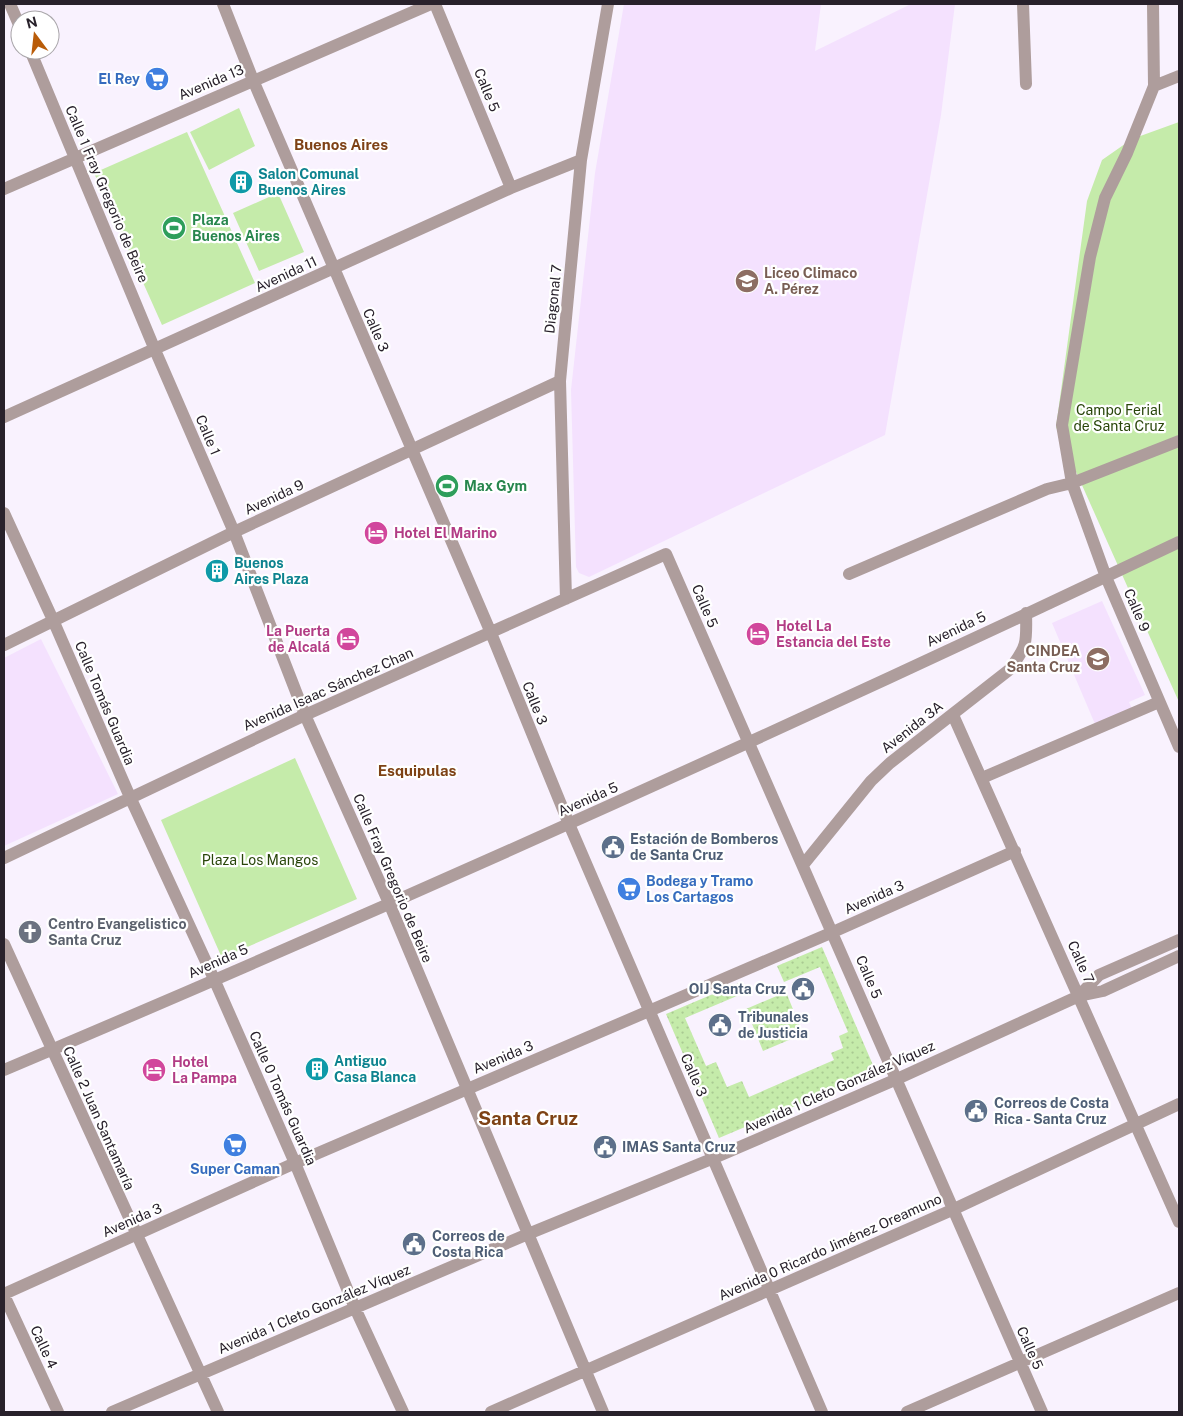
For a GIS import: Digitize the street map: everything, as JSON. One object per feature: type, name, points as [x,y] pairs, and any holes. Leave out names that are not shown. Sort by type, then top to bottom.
[{"type":"street","name":"Calle 3","points":[[223,4],[253,80],[491,633],[569,824],[822,1412]]},
{"type":"street","name":"Avenida 13","points":[[4,189],[431,4]]},
{"type":"street","name":"Calle 5","points":[[436,4],[511,188]]},
{"type":"street","name":"Diagonal 7","points":[[566,599],[560,381],[581,160],[608,4]]},
{"type":"street","points":[[1023,4],[1026,84]]},
{"type":"street","points":[[1153,4],[1154,86],[1179,76]]},
{"type":"street","name":"Calle 1 Fray Gregorio de Beire","points":[[34,60],[155,350]]},
{"type":"street","name":"Calle 9","points":[[1154,86],[1127,154],[1105,198],[1090,257],[1062,425],[1072,483],[1106,576],[1179,747]]},
{"type":"street","name":"Avenida 11","points":[[4,417],[511,188],[581,160]]},
{"type":"street","name":"Calle 1","points":[[155,350],[234,532]]},
{"type":"street","name":"Avenida 9","points":[[4,645],[234,532],[560,381]]},
{"type":"street","points":[[849,574],[1047,489],[1072,483],[1179,441]]},
{"type":"street","points":[[4,513],[53,620]]},
{"type":"street","name":"Calle Fray Gregorio de Beire","points":[[234,532],[305,715],[389,903],[528,1234]]},
{"type":"street","name":"Avenida 5","points":[[4,1070],[569,824],[748,743],[1179,542]]},
{"type":"street","name":"Calle 5","points":[[666,554],[1042,1412]]},
{"type":"street","name":"Avenida Isaac Sánchez Chan","points":[[4,858],[305,715],[666,554]]},
{"type":"street","name":"Avenida 3A","points":[[803,865],[871,781],[890,763],[1009,670],[1022,654],[1027,638],[1026,613]]},
{"type":"street","name":"Calle Tomás Guardia","points":[[53,620],[130,797]]},
{"type":"street","points":[[982,778],[1159,702]]},
{"type":"street","name":"Calle 7","points":[[953,714],[1179,1222]]},
{"type":"street","name":"Calle 0 Tomás Guardia","points":[[130,797],[214,979],[295,1163],[355,1308],[403,1412]]},
{"type":"street","name":"Avenida 3","points":[[4,1295],[295,1163],[833,932],[1015,850]]},
{"type":"street","name":"Avenida 1 Cleto González Víquez","points":[[1079,996],[1099,975],[1179,940]]},
{"type":"street","name":"Calle 2 Juan Santamaría","points":[[4,944],[218,1412]]},
{"type":"street","name":"Avenida 1 Cleto González Víquez","points":[[112,1412],[528,1234],[714,1158],[897,1079],[1079,996],[1103,991],[1179,956]]},
{"type":"street","name":"Avenida 0 Ricardo Jiménez Oreamuno","points":[[491,1412],[952,1210],[1179,1104]]},
{"type":"street","points":[[528,1234],[603,1412]]},
{"type":"street","points":[[907,1412],[1179,1293]]},
{"type":"street","name":"Calle 4","points":[[4,1295],[58,1412]]},
{"type":"shaded area","name":"Liceo Climaco A. Pérez","points":[[624,4],[821,4],[815,51],[911,4],[955,4],[941,115],[885,435],[589,577],[579,573],[576,567],[571,390],[595,173]]},
{"type":"shaded area","name":"CINDEA Santa Cruz","points":[[1102,601],[1145,695],[1129,702],[1132,709],[1095,724],[1052,623]]},
{"type":"shaded area","points":[[41,639],[118,794],[4,846],[4,658]]},
{"type":"green space","points":[[239,108],[255,146],[209,170],[190,132]]},
{"type":"green space","name":"Campo Ferial de Santa Cruz","points":[[1179,122],[1179,702],[1056,427],[1087,201],[1102,160],[1132,139]]},
{"type":"green space","name":"Plaza Buenos Aires","points":[[187,132],[255,283],[162,325],[94,173]]},
{"type":"green space","points":[[278,193],[304,252],[259,271],[233,213]]},
{"type":"green space","name":"Plaza Los Mangos","points":[[295,758],[357,899],[222,958],[161,820]]},
{"type":"green space","points":[[822,947],[876,1072],[719,1138],[666,1014],[739,983],[744,993],[685,1018],[706,1066],[716,1062],[727,1087],[742,1081],[749,1097],[834,1060],[831,1053],[843,1048],[839,1036],[848,1032],[820,967],[784,982],[777,966]]},
{"type":"green space","points":[[786,992],[803,1034],[763,1051],[746,1009]]},
{"type":"place","name":"El Rey","points":[[157,79]]},
{"type":"place","name":"Salon Comunal Buenos Aires","points":[[241,182]]},
{"type":"place","name":"Plaza Buenos Aires","points":[[174,228]]},
{"type":"place","name":"Liceo Climaco A. Pérez","points":[[747,281]]},
{"type":"place","name":"Max Gym","points":[[447,486]]},
{"type":"place","name":"Hotel El Marino","points":[[376,533]]},
{"type":"place","name":"Buenos Aires Plaza","points":[[217,571]]},
{"type":"place","name":"Hotel La Estancia del Este","points":[[758,634]]},
{"type":"place","name":"La Puerta de Alcalá","points":[[348,639]]},
{"type":"place","name":"CINDEA Santa Cruz","points":[[1098,659]]},
{"type":"place","name":"Estación de Bomberos de Santa Cruz","points":[[613,847]]},
{"type":"place","name":"Bodega y Tramo Los Cartagos","points":[[629,889]]},
{"type":"place","name":"Centro Evangelistico Santa Cruz","points":[[30,932]]},
{"type":"place","name":"OIJ Santa Cruz","points":[[803,989]]},
{"type":"place","name":"Tribunales de Justicia","points":[[720,1025]]},
{"type":"place","name":"Antiguo Casa Blanca","points":[[317,1069]]},
{"type":"place","name":"Hotel La Pampa","points":[[154,1070]]},
{"type":"place","name":"Correos de Costa Rica - Santa Cruz","points":[[976,1111]]},
{"type":"place","name":"Super Caman","points":[[235,1145]]},
{"type":"place","name":"IMAS Santa Cruz","points":[[605,1147]]},
{"type":"place","name":"Correos de Costa Rica","points":[[414,1244]]},
{"type":"district","name":"Buenos Aires","points":[[341,144]]},
{"type":"district","name":"Esquipulas","points":[[417,770]]},
{"type":"district","name":"Santa Cruz","points":[[528,1118]]}]
